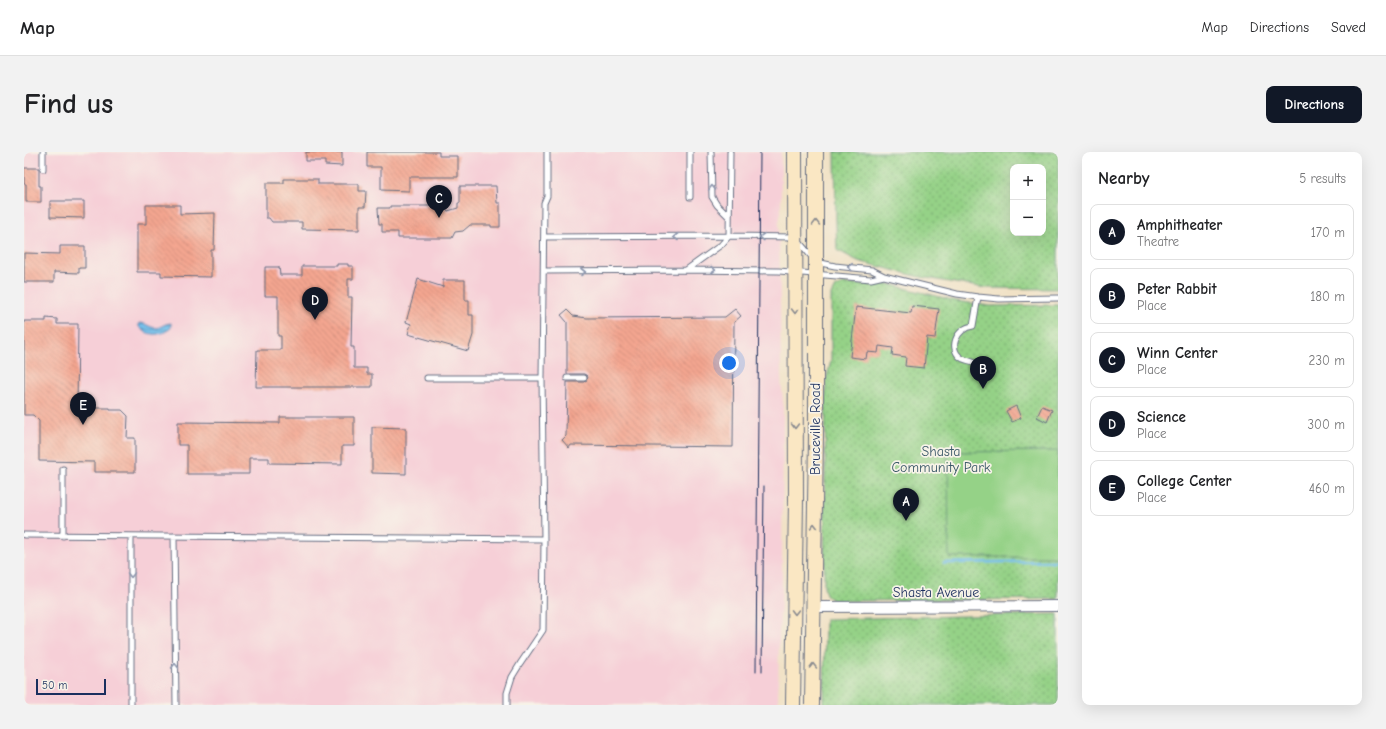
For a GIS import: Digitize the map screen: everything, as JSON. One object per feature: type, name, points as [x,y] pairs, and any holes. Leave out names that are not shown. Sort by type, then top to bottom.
[{"type":"main road","name":"Bruceville Road","points":[[794,705],[796,498],[795,152]]},
{"type":"main road","name":"Bruceville Road","points":[[812,705],[816,152]]},
{"type":"main road","points":[[796,498],[803,510],[804,521],[805,603],[809,607],[813,607]]},
{"type":"street","name":"Shasta Avenue","points":[[813,607],[1058,606]]},
{"type":"lane","points":[[44,152],[44,169]]},
{"type":"lane","points":[[507,705],[512,677],[543,630],[544,539],[542,378],[544,203],[547,196],[547,152]]},
{"type":"lane","points":[[690,152],[690,197]]},
{"type":"lane","points":[[711,152],[712,197],[717,205],[730,217]]},
{"type":"lane","points":[[686,270],[721,245],[730,236],[730,152]]},
{"type":"lane","points":[[544,237],[795,237],[816,269],[871,279],[884,276]]},
{"type":"lane","points":[[544,271],[686,270],[795,272],[835,266],[872,270],[884,276],[957,294],[999,299],[1058,298]]},
{"type":"lane","points":[[972,362],[963,359],[959,355],[955,346],[960,332],[973,326],[978,297]]},
{"type":"lane","points":[[426,378],[542,378]]},
{"type":"lane","points":[[567,378],[584,378]]},
{"type":"lane","points":[[63,469],[63,536]]},
{"type":"lane","points":[[24,535],[544,539]]},
{"type":"lane","points":[[131,536],[132,705]]},
{"type":"lane","points":[[174,536],[176,705]]},
{"type":"shaded area","points":[[24,152],[781,152],[781,212],[779,223],[781,378],[783,402],[782,587],[779,632],[778,705],[24,705]]},
{"type":"green space","points":[[835,152],[1058,152],[1058,289],[986,288],[955,283],[916,276],[858,261],[837,250]]},
{"type":"green space","name":"Shasta Community Park","points":[[843,284],[889,284],[956,301],[990,306],[1058,305],[1058,599],[836,601],[827,596],[824,587],[826,380],[831,361],[831,295],[835,287]]},
{"type":"green space","points":[[1058,451],[1058,557],[949,557],[948,452]]},
{"type":"green space","points":[[1058,614],[1058,705],[824,705],[825,619]]},
{"type":"water","points":[[139,323],[155,328],[171,323],[171,328],[163,333],[151,334],[139,327]]},
{"type":"building","points":[[306,152],[342,152],[342,166],[325,165],[325,161],[306,161]]},
{"type":"building","points":[[367,152],[439,152],[439,156],[458,156],[458,177],[409,177],[409,191],[381,190],[381,167],[367,167]]},
{"type":"building","points":[[24,168],[39,168],[41,202],[26,202]]},
{"type":"building","points":[[284,179],[318,179],[318,184],[359,184],[359,191],[366,191],[365,207],[359,207],[359,230],[302,229],[302,222],[272,222],[269,218],[266,218],[266,183],[284,183]]},
{"type":"building","points":[[460,186],[496,186],[497,203],[500,203],[500,227],[491,227],[491,225],[470,225],[463,231],[455,232],[452,238],[398,238],[398,232],[382,232],[382,224],[379,224],[378,208],[390,208],[390,206],[443,206],[448,211],[458,208],[458,203],[460,203]]},
{"type":"building","points":[[50,201],[84,201],[84,218],[50,217]]},
{"type":"building","points":[[146,205],[180,205],[180,214],[215,213],[214,250],[211,250],[211,277],[161,276],[161,272],[137,272],[137,224],[146,224]]},
{"type":"building","points":[[60,246],[85,246],[85,268],[79,268],[79,273],[54,272],[54,282],[24,282],[24,253],[60,254]]},
{"type":"building","points":[[337,264],[348,264],[348,266],[353,266],[353,279],[348,279],[348,297],[352,297],[351,347],[354,347],[354,368],[367,368],[367,374],[372,374],[372,387],[256,387],[257,350],[281,350],[281,336],[278,336],[278,296],[265,296],[265,267],[279,267],[280,275],[302,275],[302,266],[337,266]]},
{"type":"building","points":[[418,279],[443,287],[443,280],[465,280],[465,300],[469,300],[469,315],[473,315],[473,335],[468,351],[408,334],[411,324],[406,322]]},
{"type":"building","points":[[912,306],[939,309],[935,338],[927,337],[924,368],[905,366],[906,357],[892,355],[893,348],[879,346],[878,353],[867,352],[866,359],[850,357],[856,307],[911,313]]},
{"type":"building","points":[[735,309],[741,316],[734,322],[733,447],[571,445],[569,448],[562,440],[566,436],[567,382],[584,382],[588,378],[584,374],[567,374],[567,322],[561,315],[567,310],[573,316],[587,318],[725,317]]},
{"type":"building","points":[[46,318],[57,319],[57,324],[78,324],[77,408],[110,408],[110,410],[122,410],[128,416],[127,438],[135,438],[135,472],[94,472],[94,462],[39,461],[39,421],[33,415],[24,415],[24,321],[46,321]]},
{"type":"building","points":[[1016,406],[1021,418],[1012,422],[1006,411]]},
{"type":"building","points":[[1042,406],[1052,410],[1047,422],[1037,417]]},
{"type":"building","points":[[280,417],[354,417],[354,446],[342,446],[342,464],[269,463],[269,458],[249,458],[249,474],[187,474],[187,445],[178,445],[178,422],[280,423]]},
{"type":"building","points":[[372,427],[406,428],[406,474],[372,473]]},
{"type":"waterway","points":[[944,563],[1058,561]]},
{"type":"tram line","points":[[756,672],[760,152]]},
{"type":"tram line","points":[[762,671],[764,486]]},
{"type":"place","name":"Winn Center","points":[[439,218]]},
{"type":"place","name":"Science","points":[[315,320]]},
{"type":"place","name":"Peter Rabbit","points":[[983,389]]},
{"type":"place","name":"College Center","points":[[83,425]]},
{"type":"place","name":"Amphitheater","points":[[906,521]]}]
